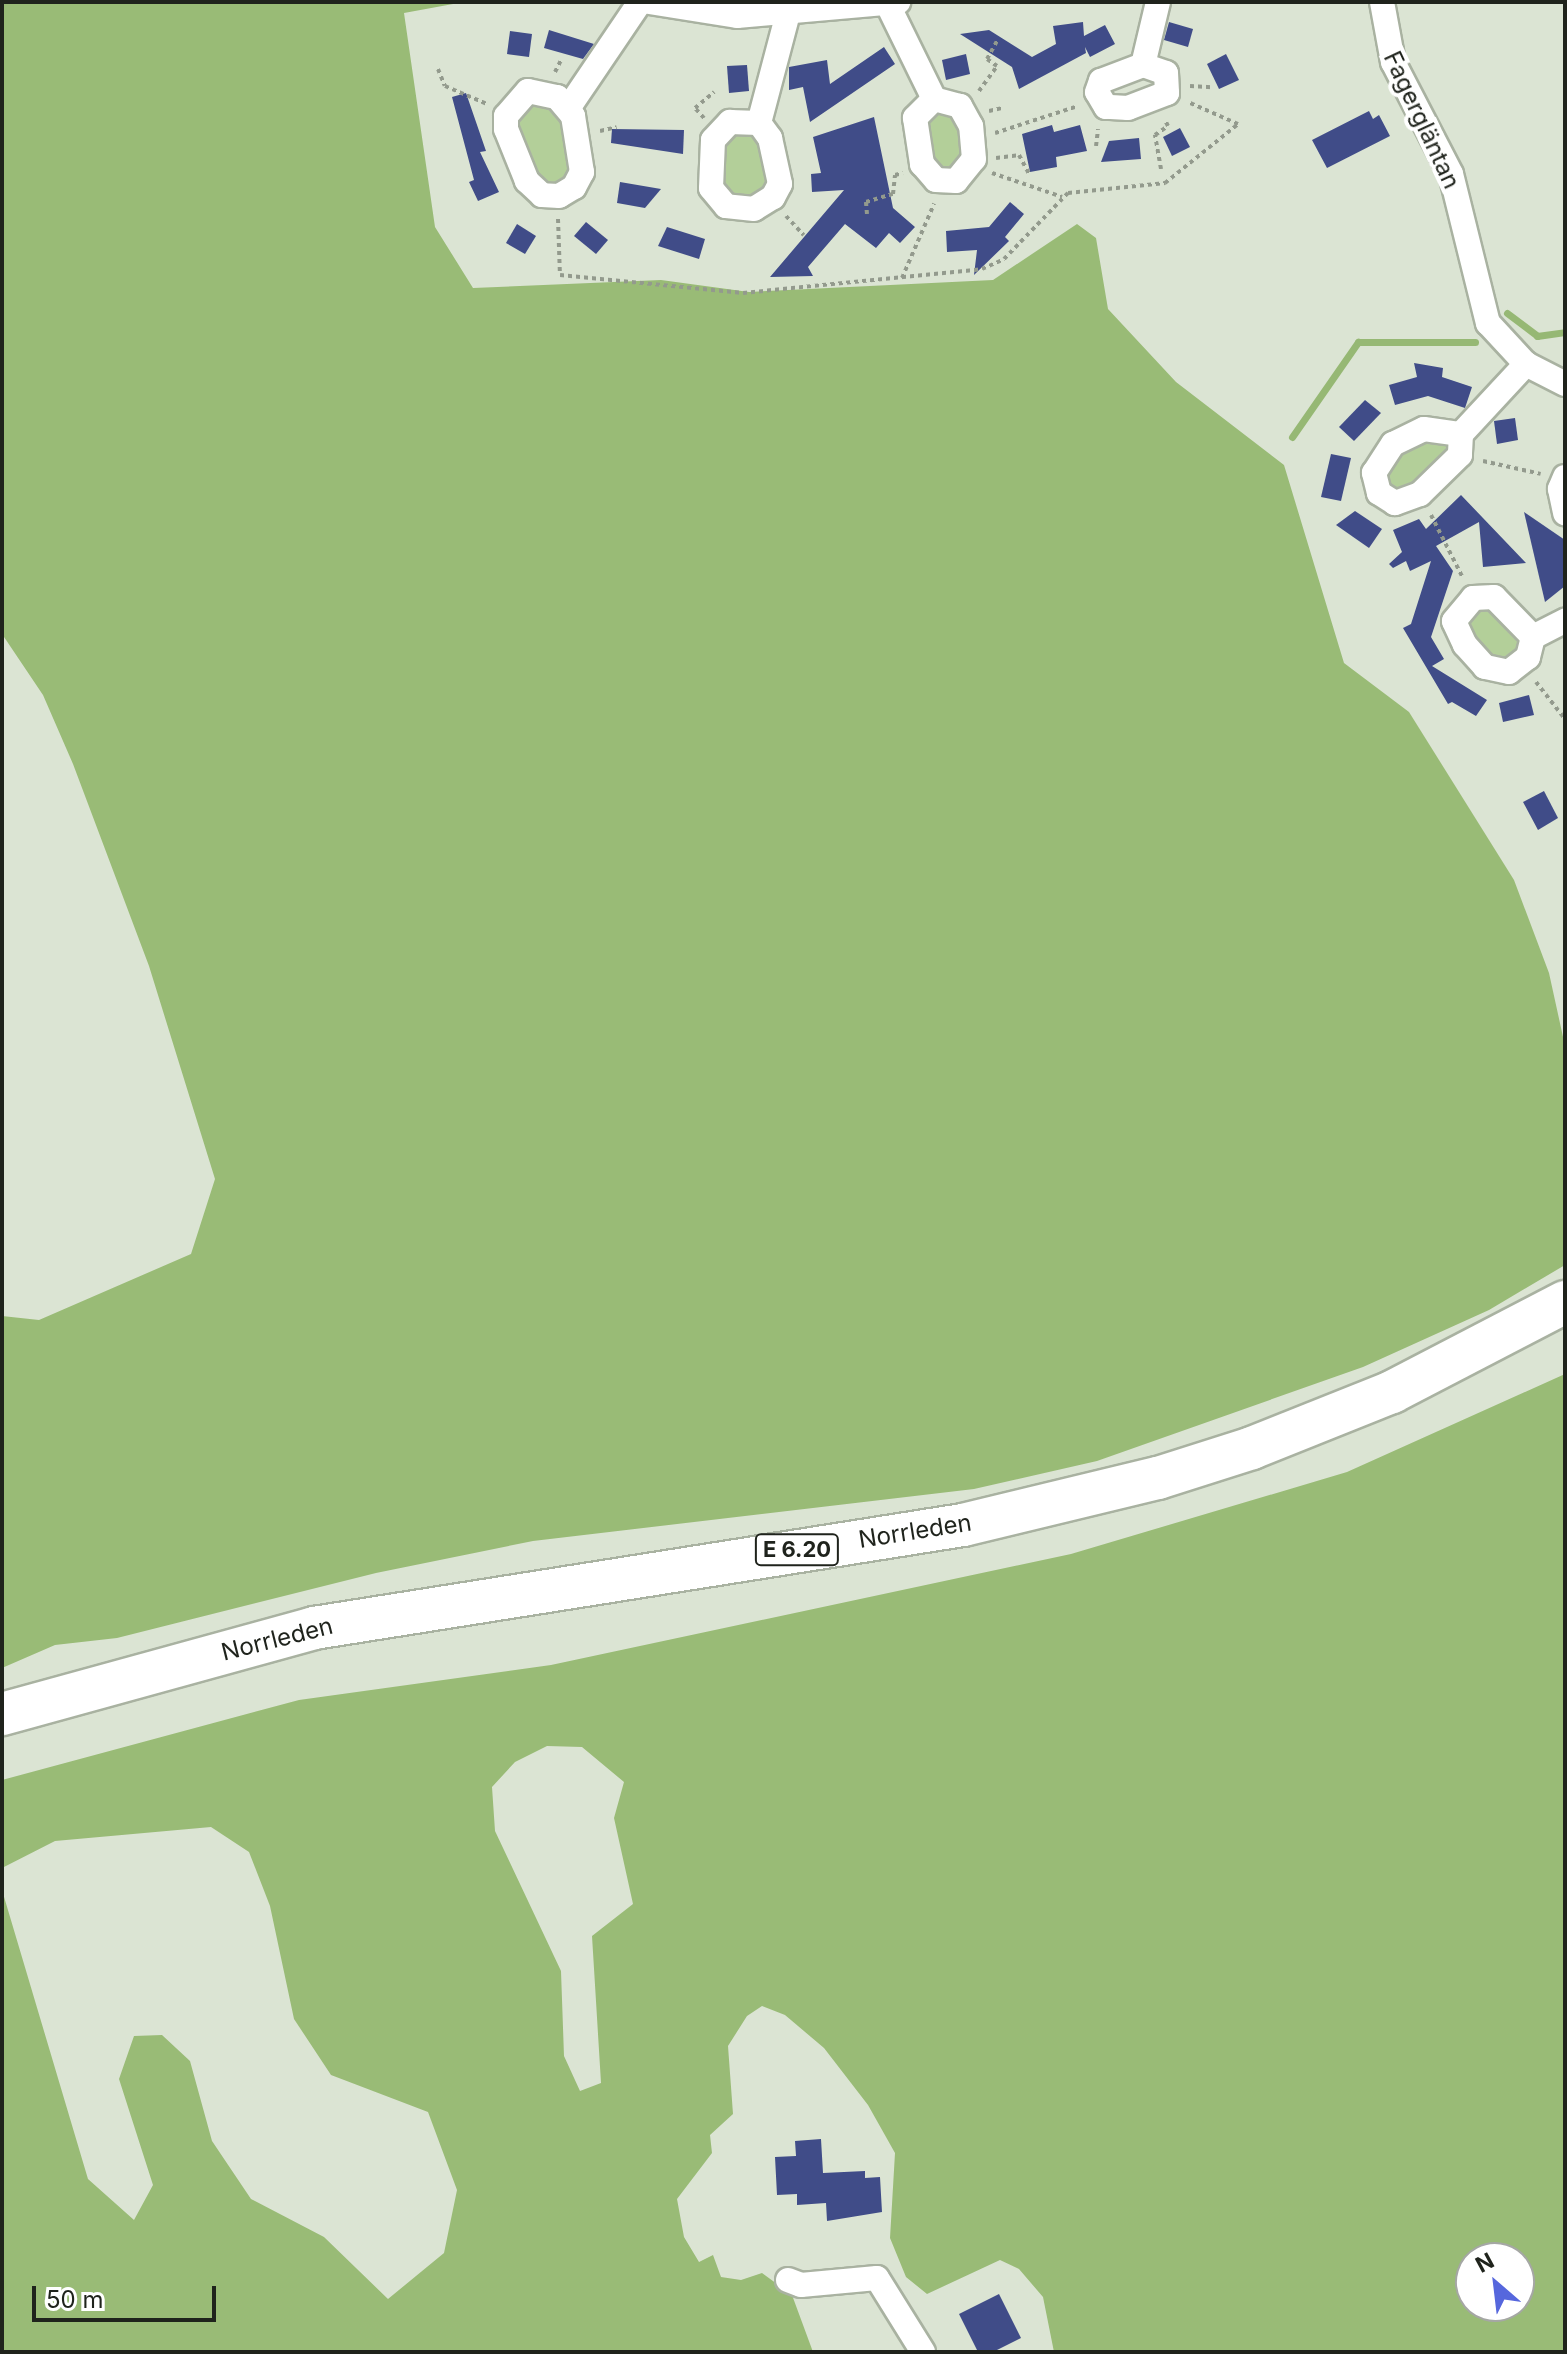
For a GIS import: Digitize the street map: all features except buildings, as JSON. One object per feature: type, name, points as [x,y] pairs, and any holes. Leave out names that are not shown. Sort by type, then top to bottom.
[{"type":"highway","name":"Norrleden","points":[[2,1714],[314,1628],[963,1525],[1158,1478],[1252,1448],[1392,1392],[1565,1302]]},
{"type":"street","points":[[569,107],[536,90],[522,94],[511,107],[506,129],[527,181],[542,195],[556,197],[574,187],[582,172],[569,107],[640,2]]},
{"type":"street","points":[[649,2],[706,14],[788,13],[892,3],[934,99],[964,111],[973,156],[961,180],[944,182],[923,167],[915,118],[934,99]]},
{"type":"street","points":[[1143,65],[1158,2]]},
{"type":"street","name":"Fagergläntan","points":[[1382,2],[1393,62],[1451,174],[1488,323],[1500,343],[1526,364],[1565,384]]},
{"type":"street","points":[[759,123],[788,13]]},
{"type":"street","points":[[1143,65],[1166,73],[1161,97],[1113,110],[1099,99],[1101,81],[1143,65]]},
{"type":"street","points":[[1460,444],[1415,431],[1393,444],[1378,463],[1374,481],[1383,498],[1395,503],[1420,494],[1526,364]]},
{"type":"street","points":[[1564,478],[1560,489],[1565,513]]},
{"type":"street","points":[[1533,637],[1499,599],[1473,598],[1454,621],[1465,645],[1495,673],[1522,664],[1533,637],[1565,621]]},
{"type":"street","points":[[788,2280],[801,2285],[877,2278],[923,2352]]},
{"type":"path","points":[[964,111],[997,66],[987,59],[997,41]]},
{"type":"path","points":[[438,69],[445,86],[456,93],[477,103],[500,100],[511,107]]},
{"type":"path","points":[[1161,97],[1168,126],[1155,135],[1161,169]]},
{"type":"path","points":[[556,197],[560,275],[743,293],[994,266],[1062,197],[1077,191],[1165,183],[1238,124],[1161,97]]},
{"type":"path","points":[[973,156],[1099,99]]},
{"type":"path","points":[[973,156],[1019,155],[1029,174]]},
{"type":"path","points":[[973,156],[1062,197]]},
{"type":"path","points":[[867,214],[868,200],[895,192],[895,175],[923,167]]},
{"type":"path","points":[[902,278],[944,182]]},
{"type":"path","points":[[1460,444],[1564,478]]},
{"type":"path","points":[[1420,494],[1473,598]]},
{"type":"path","points":[[1522,664],[1565,719]]},
{"type":"green space","points":[[2,2],[464,2],[404,13],[435,227],[473,288],[661,280],[749,292],[993,280],[1077,224],[1096,238],[1108,309],[1176,382],[1284,465],[1344,663],[1409,712],[1514,880],[1549,973],[1565,1046],[1565,1265],[1489,1310],[1363,1367],[1097,1461],[974,1489],[533,1541],[376,1573],[117,1638],[55,1645],[2,1668],[2,1316],[39,1320],[191,1254],[215,1179],[149,966],[73,764],[43,695],[2,634]]},
{"type":"green space","points":[[530,97],[567,116],[575,178],[546,190],[509,126]]},
{"type":"green space","points":[[930,110],[958,112],[967,155],[945,175],[922,147]]},
{"type":"green space","points":[[755,128],[770,151],[767,198],[724,198],[719,139]]},
{"type":"green space","points":[[1441,435],[1455,449],[1399,496],[1380,478],[1393,452]]},
{"type":"green space","points":[[1484,603],[1520,629],[1522,658],[1488,663],[1463,616]]},
{"type":"green space","points":[[1565,1374],[1565,2352],[1054,2352],[1043,2297],[1019,2269],[1000,2260],[927,2294],[906,2277],[890,2238],[895,2153],[868,2105],[824,2048],[785,2015],[762,2006],[747,2016],[728,2046],[733,2114],[710,2135],[712,2153],[677,2199],[684,2237],[699,2262],[713,2255],[721,2277],[741,2280],[762,2273],[792,2295],[813,2352],[2,2352],[2,1890],[88,2179],[134,2220],[153,2185],[119,2079],[134,2036],[162,2035],[190,2061],[212,2141],[251,2199],[324,2237],[388,2299],[444,2253],[457,2190],[428,2112],[331,2075],[294,2019],[270,1906],[249,1852],[211,1827],[55,1841],[2,1868],[2,1780],[299,1700],[551,1665],[1071,1554],[1347,1472]],"holes":[[[547,1746],[582,1747],[624,1782],[614,1818],[633,1904],[592,1936],[601,2083],[580,2091],[564,2056],[561,1971],[495,1831],[492,1787],[515,1762]]]},
{"type":"waterway","points":[[1507,313],[1537,336],[1565,332]]},
{"type":"waterway","points":[[1292,437],[1358,342],[1475,342]]}]
